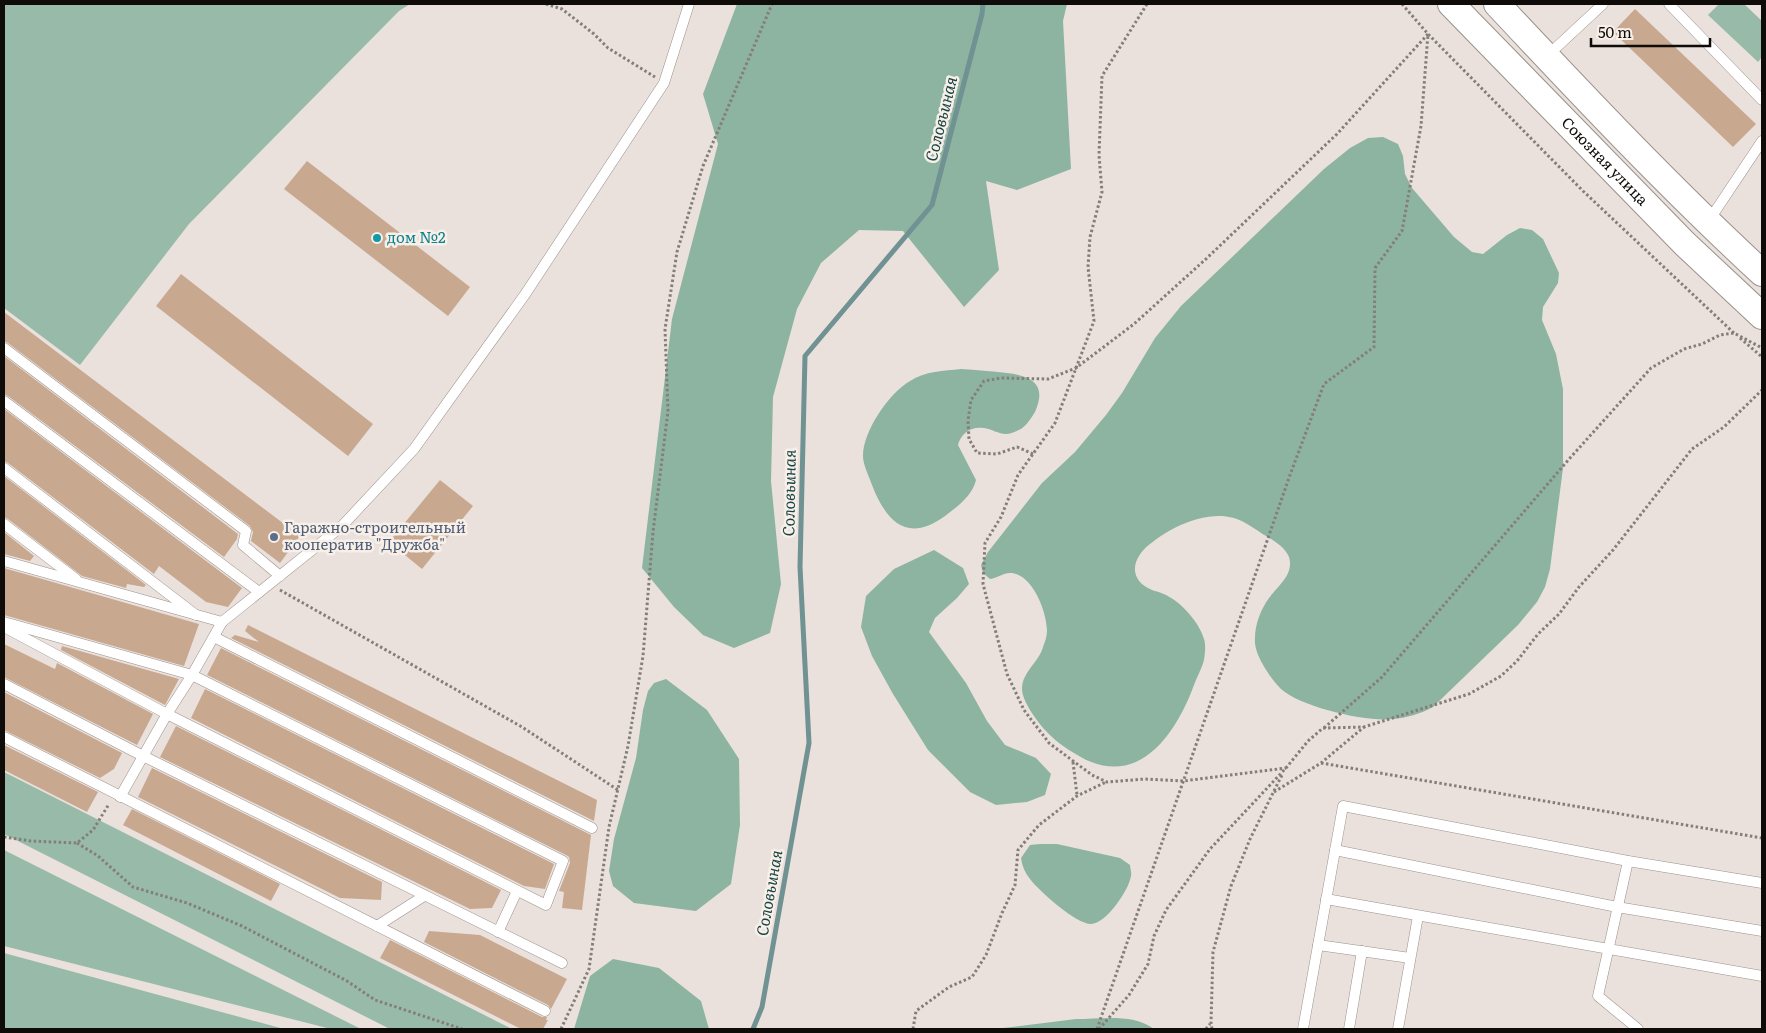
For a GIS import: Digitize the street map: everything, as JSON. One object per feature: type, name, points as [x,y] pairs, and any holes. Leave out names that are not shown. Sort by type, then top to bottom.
[{"type":"main road","name":"Союзная улица","points":[[1451,4],[1685,244],[1762,316]]},
{"type":"main road","name":"Союзная улица","points":[[1497,4],[1707,222],[1762,273]]},
{"type":"lane","points":[[117,796],[192,675],[222,622],[342,526],[414,449],[526,293],[664,83],[689,4]]},
{"type":"lane","points":[[1546,57],[1603,4]]},
{"type":"lane","points":[[1669,4],[1762,100]]},
{"type":"lane","points":[[1707,222],[1762,145]]},
{"type":"lane","points":[[4,348],[246,531],[243,545],[280,576]]},
{"type":"lane","points":[[4,402],[260,592]]},
{"type":"lane","points":[[4,468],[196,615]]},
{"type":"lane","points":[[4,524],[80,582]]},
{"type":"lane","points":[[4,561],[222,622]]},
{"type":"lane","points":[[4,622],[192,675],[563,861],[546,905],[167,714],[4,627]]},
{"type":"lane","points":[[214,637],[592,828]]},
{"type":"lane","points":[[4,684],[143,756],[562,963]]},
{"type":"lane","points":[[4,737],[117,796],[545,1011]]},
{"type":"lane","points":[[1303,1029],[1343,806],[1628,861],[1762,884]]},
{"type":"lane","points":[[1335,850],[1618,907],[1762,931]]},
{"type":"lane","points":[[1628,861],[1598,996],[1638,1029]]},
{"type":"lane","points":[[498,932],[517,891]]},
{"type":"lane","points":[[377,926],[424,896]]},
{"type":"lane","points":[[1326,899],[1762,976]]},
{"type":"lane","points":[[1398,1029],[1418,916]]},
{"type":"lane","points":[[1318,945],[1410,958]]},
{"type":"lane","points":[[1349,1029],[1362,951]]},
{"type":"path","points":[[546,4],[562,10],[594,34],[608,48],[664,83]]},
{"type":"path","points":[[561,1029],[589,969],[610,827],[628,746],[643,656],[654,532],[668,411],[665,328],[677,252],[703,166],[772,4]]},
{"type":"path","points":[[1107,782],[1092,775],[1049,743],[1024,710],[1007,674],[983,584],[985,543],[1001,517],[1018,475],[1055,423],[1094,321],[1088,267],[1090,237],[1102,192],[1099,155],[1102,76],[1148,4]]},
{"type":"path","points":[[1402,4],[1428,34],[1582,191],[1734,334],[1762,356]]},
{"type":"path","points":[[1033,454],[1017,447],[997,454],[977,453],[969,439],[968,421],[971,400],[984,381],[1001,378],[1048,379],[1076,368],[1134,324],[1222,245],[1337,134],[1428,34]]},
{"type":"path","points":[[1098,1029],[1290,475],[1324,384],[1374,347],[1375,268],[1402,231],[1421,126],[1428,34]]},
{"type":"path","points":[[1098,1029],[1129,995],[1148,964],[1154,936],[1166,910],[1210,849],[1286,768],[1308,741],[1382,677],[1570,458],[1651,368],[1684,349],[1720,336],[1734,334],[1762,348]]},
{"type":"path","points":[[1323,728],[1364,727],[1469,694],[1501,676],[1517,661],[1538,634],[1559,614],[1579,586],[1613,550],[1692,449],[1724,427],[1762,390]]},
{"type":"path","points":[[270,584],[522,726],[618,790]]},
{"type":"path","points":[[1273,793],[1321,763],[1364,727]]},
{"type":"path","points":[[1072,761],[1077,796]]},
{"type":"path","points":[[1321,763],[1762,838]]},
{"type":"path","points":[[913,1029],[916,1011],[949,987],[972,977],[986,955],[1015,886],[1018,850],[1039,825],[1077,796],[1107,782],[1146,779],[1183,781],[1286,768]]},
{"type":"path","points":[[1212,1029],[1210,1023],[1213,952],[1231,886],[1250,839],[1286,768]]},
{"type":"path","points":[[77,843],[93,830],[117,796]]},
{"type":"path","points":[[4,837],[31,841],[77,843],[98,856],[133,887],[187,903],[242,926],[347,981],[375,1000],[462,1029]]},
{"type":"path","points":[[1206,1029],[1210,1023]]},
{"type":"green space","points":[[4,4],[410,4],[399,11],[189,224],[80,365],[4,308]]},
{"type":"green space","points":[[737,4],[1067,4],[1063,21],[1071,169],[1017,190],[986,181],[999,270],[964,307],[903,231],[859,230],[821,263],[797,309],[773,397],[771,481],[781,584],[770,633],[734,648],[703,635],[674,607],[642,568],[672,319],[718,144],[703,94]]},
{"type":"green space","points":[[1719,4],[1744,4],[1762,21],[1762,57],[1758,62],[1708,15]]},
{"type":"green space","points":[[1383,137],[1398,144],[1403,156],[1405,174],[1412,188],[1454,237],[1472,252],[1483,254],[1507,235],[1520,228],[1532,230],[1543,239],[1559,273],[1558,283],[1543,307],[1542,320],[1556,354],[1563,389],[1563,468],[1550,569],[1545,587],[1537,602],[1518,625],[1433,707],[1423,712],[1398,718],[1380,719],[1350,716],[1303,702],[1290,696],[1273,680],[1258,654],[1255,641],[1259,617],[1269,598],[1283,582],[1290,567],[1288,554],[1285,550],[1274,541],[1234,518],[1212,516],[1178,526],[1145,548],[1136,563],[1136,574],[1142,584],[1172,598],[1194,620],[1205,641],[1205,655],[1202,666],[1176,723],[1164,740],[1150,754],[1134,763],[1116,767],[1096,764],[1074,753],[1052,737],[1034,716],[1024,699],[1022,689],[1025,677],[1041,652],[1047,633],[1044,614],[1037,595],[1032,587],[1018,575],[1007,573],[990,579],[983,573],[981,565],[988,552],[1042,483],[1075,452],[1106,415],[1122,393],[1155,338],[1181,306],[1324,169],[1350,148],[1368,138]]},
{"type":"green space","points":[[961,369],[1001,372],[1024,377],[1035,384],[1038,389],[1038,403],[1029,421],[1016,431],[1003,434],[987,429],[975,428],[967,431],[958,445],[976,480],[974,486],[964,500],[945,516],[932,524],[920,528],[909,528],[891,518],[878,498],[866,471],[863,459],[867,435],[886,403],[910,381],[922,375]]},
{"type":"green space","points":[[934,550],[963,568],[969,584],[935,618],[929,632],[966,683],[987,721],[1005,745],[1036,758],[1051,774],[1045,795],[1027,802],[996,805],[970,792],[928,750],[872,656],[861,627],[866,596],[894,569]]},
{"type":"green space","points":[[666,679],[707,710],[739,759],[740,825],[731,884],[696,911],[634,903],[613,886],[609,871],[614,839],[636,758],[643,710],[648,691],[654,683]]},
{"type":"green space","points":[[4,772],[512,1029],[390,1029],[4,834]]},
{"type":"green space","points":[[1057,844],[1120,858],[1130,865],[1131,875],[1129,882],[1110,913],[1097,923],[1084,923],[1067,913],[1041,891],[1027,874],[1021,858],[1030,845]]},
{"type":"green space","points":[[4,850],[361,1029],[331,1029],[4,946]]},
{"type":"green space","points":[[4,953],[284,1029],[4,1029]]},
{"type":"green space","points":[[613,959],[659,968],[701,1001],[709,1029],[574,1029],[590,976]]},
{"type":"green space","points":[[1076,1019],[1127,1019],[1146,1024],[1154,1029],[995,1029]]},
{"type":"building","points":[[1635,9],[1756,124],[1733,147],[1613,32]]},
{"type":"building","name":"дом №2","points":[[307,161],[470,287],[448,316],[284,189]]},
{"type":"building","points":[[181,274],[373,424],[348,456],[156,306]]},
{"type":"building","points":[[4,312],[300,536],[280,563],[251,541],[253,532],[250,526],[4,341]]},
{"type":"building","points":[[4,356],[238,534],[237,539],[224,557],[4,394]]},
{"type":"building","points":[[4,409],[242,588],[228,607],[206,602],[159,566],[154,574],[4,461]]},
{"type":"building","points":[[4,476],[146,585],[144,587],[127,584],[126,588],[82,576],[4,517]]},
{"type":"building","points":[[440,480],[473,506],[422,569],[389,542]]},
{"type":"building","points":[[4,532],[34,556],[30,561],[4,554]]},
{"type":"building","points":[[4,568],[199,624],[184,666],[4,615]]},
{"type":"building","points":[[248,625],[597,800],[594,821],[231,638],[235,635],[259,642],[245,631]]},
{"type":"building","points":[[4,644],[55,669],[57,663],[153,714],[137,745],[4,677]]},
{"type":"building","points":[[62,646],[179,679],[165,705],[61,650]]},
{"type":"building","points":[[221,648],[591,835],[582,910],[562,908],[564,892],[559,891],[570,863],[569,857],[207,675]]},
{"type":"building","points":[[205,689],[554,864],[545,889],[524,886],[191,718]]},
{"type":"building","points":[[4,692],[122,753],[114,769],[100,778],[4,730]]},
{"type":"building","points":[[176,726],[501,890],[492,908],[470,909],[160,757]]},
{"type":"building","points":[[4,745],[98,792],[87,812],[4,770]]},
{"type":"building","points":[[152,768],[382,882],[381,900],[340,898],[138,797]]},
{"type":"building","points":[[132,809],[280,884],[271,901],[123,825]]},
{"type":"building","points":[[429,931],[480,935],[567,979],[551,1009],[548,1005],[424,942]]},
{"type":"building","points":[[390,940],[542,1017],[547,1017],[546,1020],[548,1020],[543,1029],[521,1029],[380,958]]},
{"type":"waterway","name":"Соловьиная","points":[[753,1029],[762,1007],[809,743],[800,567],[805,356],[932,205],[983,4]]},
{"type":"place","name":"дом №2","points":[[377,238]]},
{"type":"place","name":"Гаражно-строительный кооператив \"Дружба\"","points":[[274,537]]}]
